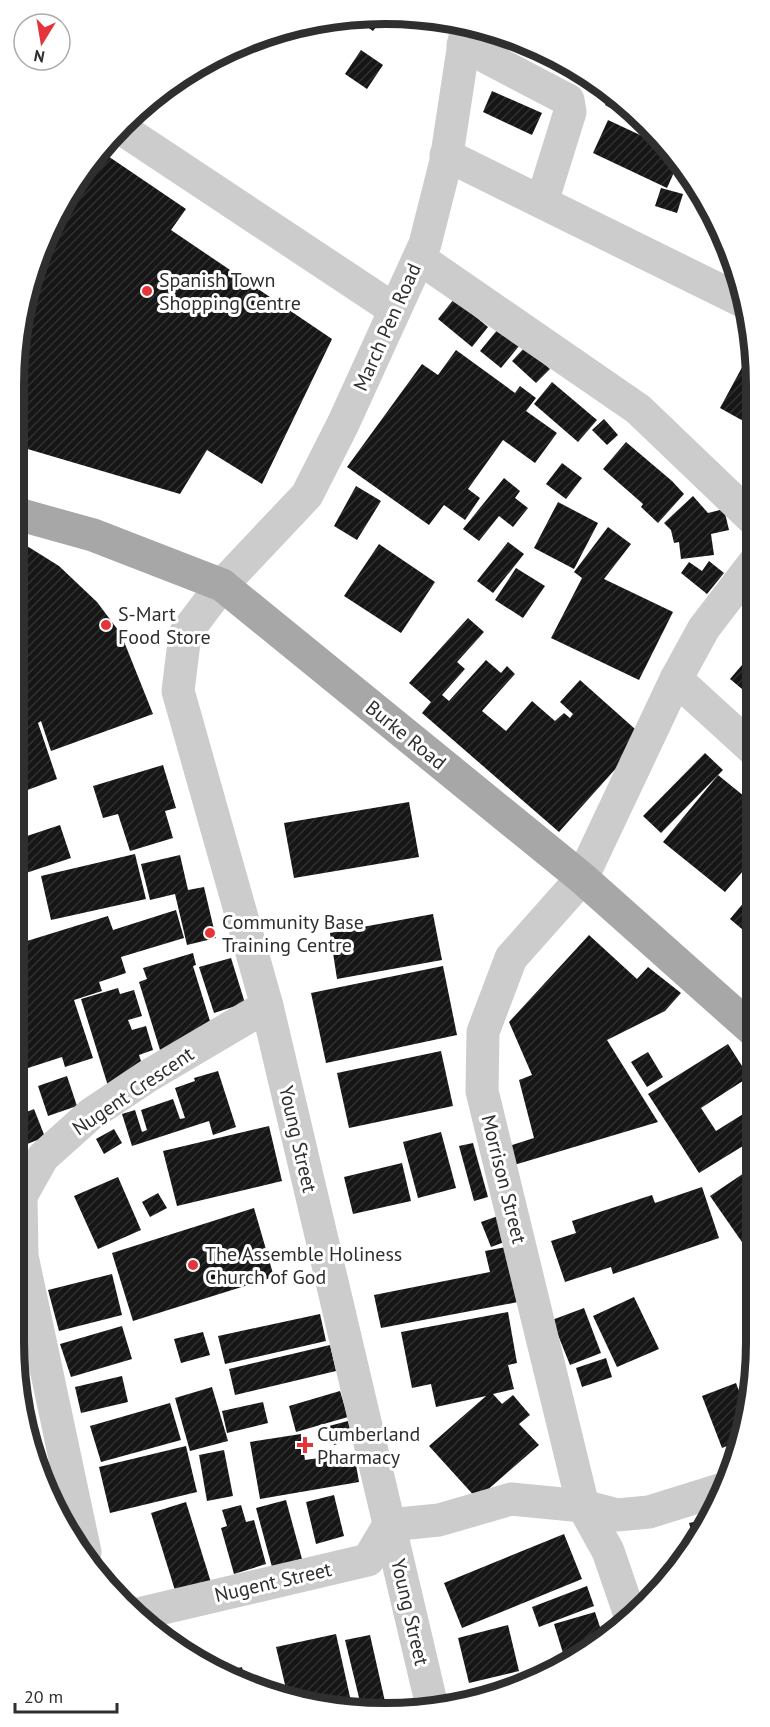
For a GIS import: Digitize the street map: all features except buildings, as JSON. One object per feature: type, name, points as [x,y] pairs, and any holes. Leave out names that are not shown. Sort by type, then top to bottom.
[{"type":"main road","name":"Burke Road","points":[[24,516],[93,535],[222,585],[582,878],[746,1023]]},
{"type":"street","name":"March Pen Road","points":[[222,585],[307,495],[343,424],[419,258],[425,244],[446,155],[464,37]]},
{"type":"street","points":[[464,37],[568,100],[570,112],[542,202]]},
{"type":"street","points":[[128,133],[395,310]]},
{"type":"street","points":[[446,155],[735,298]]},
{"type":"street","points":[[419,258],[638,410],[746,512]]},
{"type":"street","name":"Morrison Street","points":[[628,1609],[608,1551],[583,1506],[482,1091],[483,1032],[510,958],[582,878],[676,679],[704,628],[746,573]]},
{"type":"street","name":"Young Street","points":[[222,585],[185,634],[178,691],[267,1006],[431,1700]]},
{"type":"street","points":[[676,679],[746,744]]},
{"type":"street","name":"Nugent Crescent","points":[[24,1191],[44,1157],[91,1114],[148,1076],[267,1006]]},
{"type":"street","name":"Nugent Crescent","points":[[24,1270],[82,1538]]},
{"type":"street","points":[[389,1525],[439,1520],[511,1498],[583,1506],[617,1515],[649,1512],[714,1492]]},
{"type":"street","name":"Nugent Street","points":[[146,1612],[368,1560],[389,1525]]},
{"type":"place","name":"Spanish Town Shopping Centre","points":[[147,291]]},
{"type":"place","name":"S-Mart Food Store","points":[[106,625]]},
{"type":"place","name":"Community Base Training Centre","points":[[210,933]]},
{"type":"place","name":"The Assemble Holiness Church of God","points":[[193,1265]]},
{"type":"place","name":"Cumberland Pharmacy","points":[[305,1445]]}]
